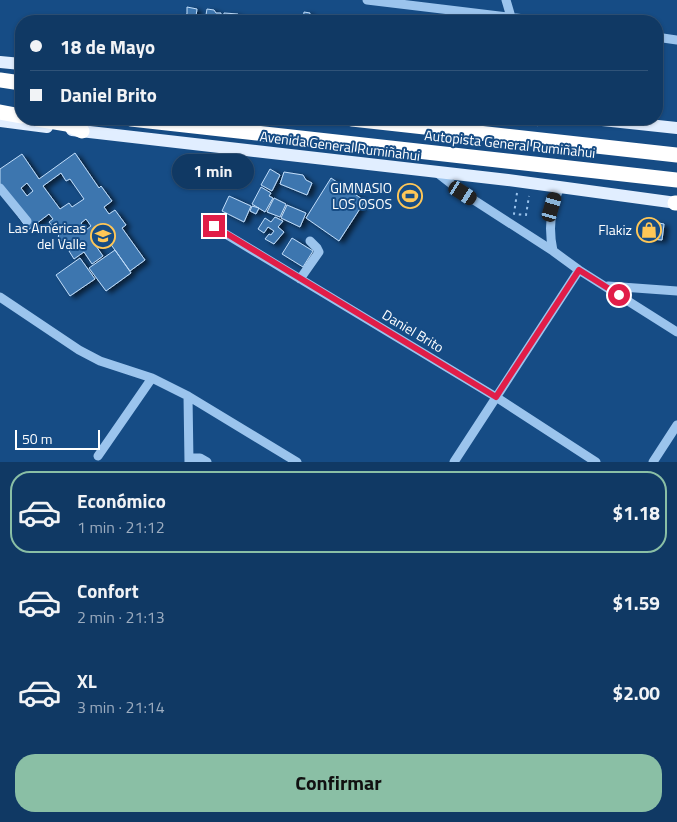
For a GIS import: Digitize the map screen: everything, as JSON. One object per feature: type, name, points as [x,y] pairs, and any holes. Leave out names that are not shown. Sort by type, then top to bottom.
[{"type":"highway","points":[[0,80],[15,82]]},
{"type":"highway","points":[[0,104],[15,105]]},
{"type":"highway","points":[[0,112],[15,115]]},
{"type":"highway","points":[[69,125],[82,131]]},
{"type":"highway","name":"Autopista General Rumiñahui","points":[[185,125],[677,180]]},
{"type":"highway","name":"Autopista General Rumiñahui","points":[[406,125],[677,155]]},
{"type":"main road","points":[[0,62],[15,63]]},
{"type":"main road","name":"Avenida General Rumiñahui","points":[[0,121],[15,123]]},
{"type":"main road","name":"Avenida General Rumiñahui","points":[[33,125],[519,182],[676,203]]},
{"type":"main road","points":[[654,125],[677,128]]},
{"type":"street","points":[[367,0],[481,15]]},
{"type":"street","points":[[506,0],[510,15]]},
{"type":"street","points":[[663,38],[677,40]]},
{"type":"street","points":[[436,172],[463,193],[677,332]]},
{"type":"street","points":[[554,251],[551,240],[550,218],[555,197],[560,187]]},
{"type":"street","points":[[0,188],[27,221]]},
{"type":"street","name":"Daniel Brito","points":[[214,226],[496,397],[596,462]]},
{"type":"street","points":[[300,279],[318,252],[317,248],[310,241]]},
{"type":"street","points":[[454,462],[579,270]]},
{"type":"street","points":[[605,286],[677,291]]},
{"type":"street","points":[[0,297],[78,350],[100,361],[152,378],[188,396],[297,462]]},
{"type":"street","points":[[98,456],[152,378]]},
{"type":"street","points":[[188,396],[189,460],[200,458],[206,462]]},
{"type":"street","points":[[653,462],[677,425]]},
{"type":"path","points":[[519,182],[514,214],[526,215],[529,197]]},
{"type":"building","points":[[187,7],[197,9],[196,15],[184,15],[187,14]]},
{"type":"building","points":[[207,9],[221,13],[221,15],[206,15]]},
{"type":"building","points":[[224,13],[238,14],[238,15],[224,15]]},
{"type":"building","points":[[75,153],[99,188],[101,186],[112,201],[104,207],[109,214],[115,210],[126,225],[122,228],[145,260],[130,271],[107,239],[96,246],[103,256],[92,264],[84,252],[74,259],[69,251],[73,248],[68,241],[64,244],[58,236],[62,232],[57,226],[54,228],[49,222],[53,219],[49,214],[28,230],[0,190],[0,169],[22,154],[39,179]],"holes":[[[61,173],[66,181],[70,179],[84,199],[72,207],[69,203],[60,209],[43,186]],[[27,183],[33,191],[27,196],[21,188]],[[86,219],[91,226],[86,230],[81,223]]]},
{"type":"building","points":[[270,169],[280,175],[272,191],[261,185]]},
{"type":"building","points":[[284,172],[303,175],[306,180],[312,183],[307,195],[280,184]]},
{"type":"building","points":[[331,178],[365,201],[339,241],[306,218]]},
{"type":"building","points":[[261,187],[271,193],[269,196],[273,198],[265,212],[252,204]]},
{"type":"building","points":[[229,196],[251,206],[244,222],[222,211]]},
{"type":"building","points":[[274,198],[286,204],[280,217],[267,212]]},
{"type":"building","points":[[287,205],[306,213],[300,227],[281,218]]},
{"type":"building","points":[[252,206],[259,208],[256,214],[250,211]]},
{"type":"building","points":[[275,217],[283,221],[278,227],[284,232],[274,244],[265,239],[274,231],[268,227],[264,233],[258,229],[265,218],[271,222]]},
{"type":"building","name":"Flakiz","points":[[645,221],[654,222],[652,239],[643,237]]},
{"type":"building","points":[[654,222],[664,224],[662,240],[652,239]]},
{"type":"building","points":[[292,238],[313,251],[303,267],[282,254]]},
{"type":"building","points":[[115,250],[131,273],[106,291],[89,268]]},
{"type":"building","points":[[80,258],[95,279],[70,296],[56,275]]},
{"type":"place","name":"GIMNASIO LOS OSOS","points":[[410,196]]},
{"type":"place","name":"Flakiz","points":[[649,230]]},
{"type":"place","name":"Las Américas del Valle","points":[[103,236]]},
{"type":"route","points":[[214,226],[496,397],[579,270],[619,295]]}]
